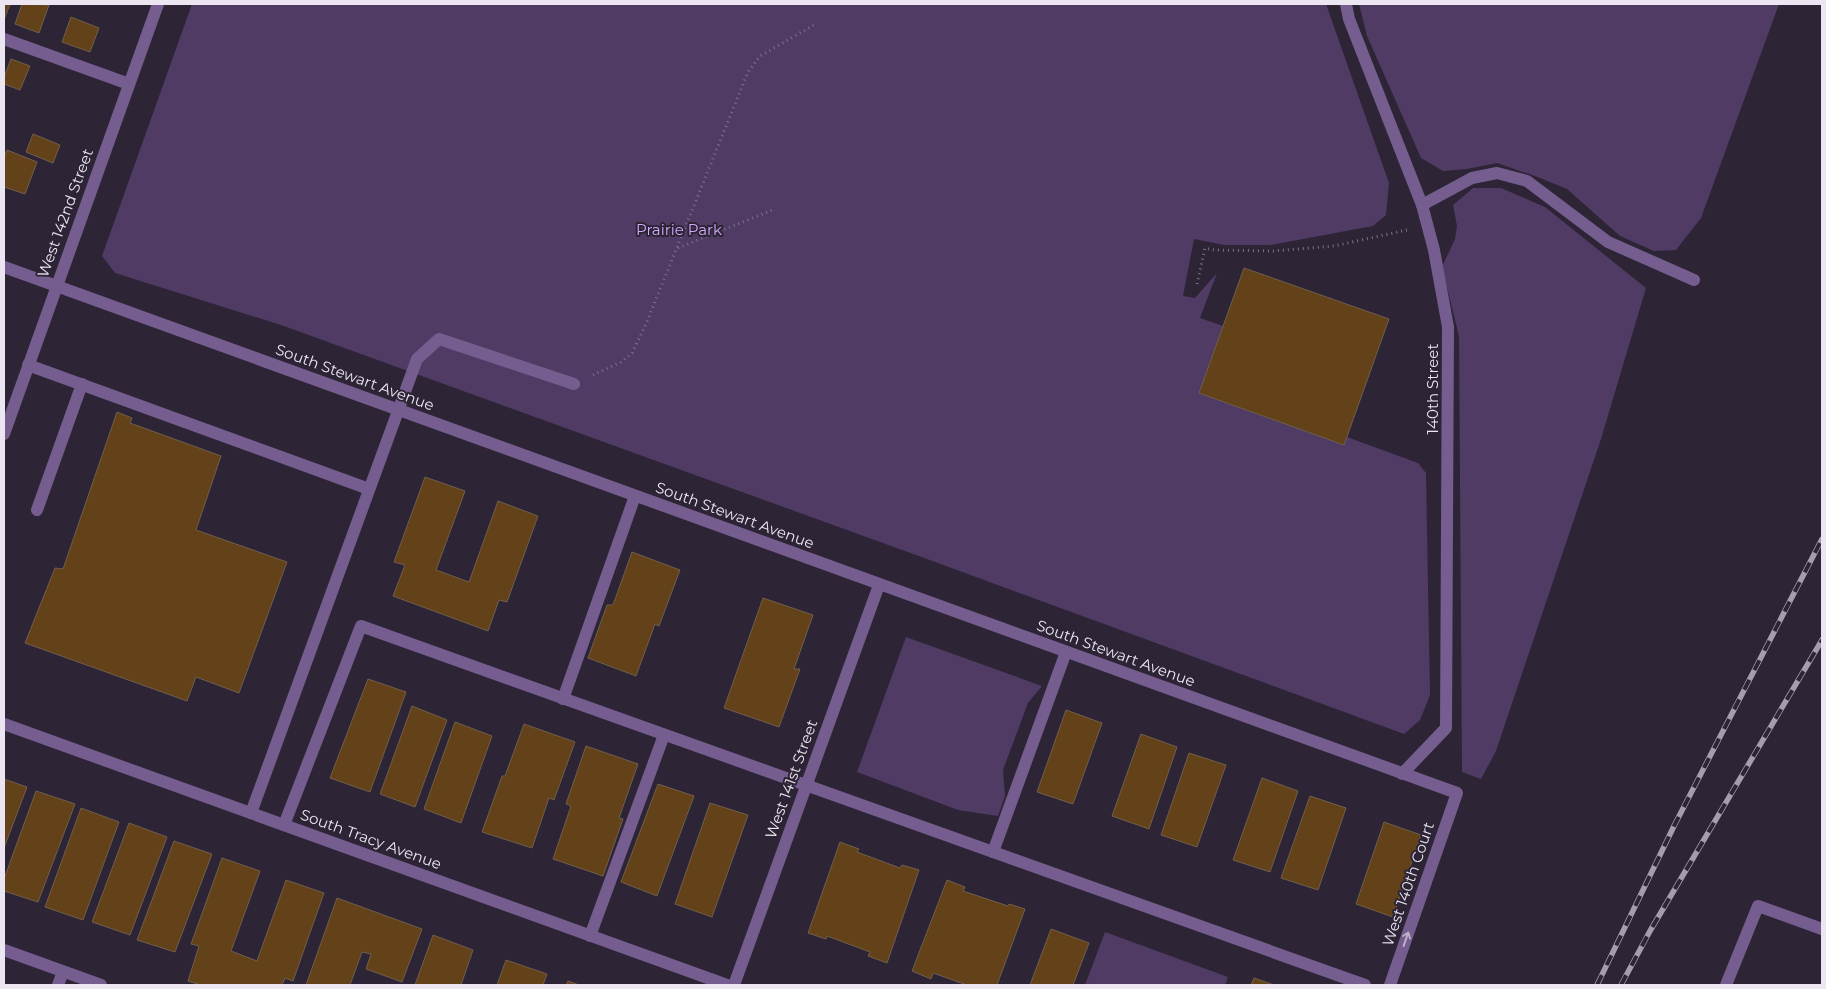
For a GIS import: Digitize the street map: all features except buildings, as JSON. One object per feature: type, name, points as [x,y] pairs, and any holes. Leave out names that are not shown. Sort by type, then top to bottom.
[{"type":"street","name":"West 142nd Street","points":[[4,434],[158,4]]},
{"type":"street","name":"140th Street","points":[[1346,4],[1349,19],[1422,205],[1434,250],[1448,327],[1446,728],[1402,774]]},
{"type":"street","points":[[4,38],[129,84]]},
{"type":"street","points":[[1422,205],[1472,178],[1497,173],[1527,180],[1608,242],[1694,280]]},
{"type":"street","name":"South Stewart Avenue","points":[[4,267],[1456,793]]},
{"type":"street","points":[[251,813],[417,358],[439,339],[574,384]]},
{"type":"street","points":[[28,365],[369,489]]},
{"type":"street","points":[[37,510],[82,384]]},
{"type":"street","points":[[563,699],[635,496]]},
{"type":"street","name":"West 141st Street","points":[[734,985],[879,585]]},
{"type":"street","points":[[284,825],[361,626],[1365,985]]},
{"type":"street","points":[[993,852],[1066,652]]},
{"type":"street","name":"South Tracy Avenue","points":[[4,724],[727,985]]},
{"type":"street","points":[[590,936],[664,734]]},
{"type":"street","name":"West 140th Court","points":[[1390,985],[1456,793]]},
{"type":"street","points":[[1726,985],[1758,906],[1822,929]]},
{"type":"street","points":[[4,950],[101,985]]},
{"type":"street","points":[[58,985],[63,972]]},
{"type":"path","points":[[574,384],[621,362],[632,354],[646,324],[748,72],[760,56],[814,25]]},
{"type":"path","points":[[677,248],[774,209]]},
{"type":"path","points":[[1197,284],[1205,248],[1214,250],[1273,251],[1334,246],[1427,225]]},
{"type":"green space","name":"Prairie Park","points":[[192,4],[1326,4],[1389,183],[1386,215],[1373,226],[1271,245],[1224,245],[1194,239],[1183,296],[1195,298],[1217,273],[1200,318],[1223,326],[1199,393],[1344,445],[1347,437],[1418,463],[1426,473],[1430,695],[1420,720],[1404,734],[281,325],[115,273],[102,256]]},
{"type":"green space","points":[[1359,4],[1779,4],[1701,218],[1676,250],[1654,251],[1620,236],[1567,189],[1535,176],[1497,163],[1467,169],[1443,171],[1421,158],[1367,36]]},
{"type":"green space","points":[[1473,188],[1501,188],[1545,207],[1646,288],[1601,439],[1496,751],[1481,779],[1462,772],[1459,336],[1442,267],[1455,239],[1457,226],[1453,205]]},
{"type":"green space","points":[[906,637],[1042,686],[1028,703],[1003,770],[1005,796],[998,816],[958,810],[857,772]]},
{"type":"green space","points":[[1105,932],[1228,977],[1225,985],[1085,985]]},
{"type":"railway","points":[[1597,985],[1674,826],[1822,539]]},
{"type":"railway","points":[[1621,985],[1650,931],[1822,640]]}]
